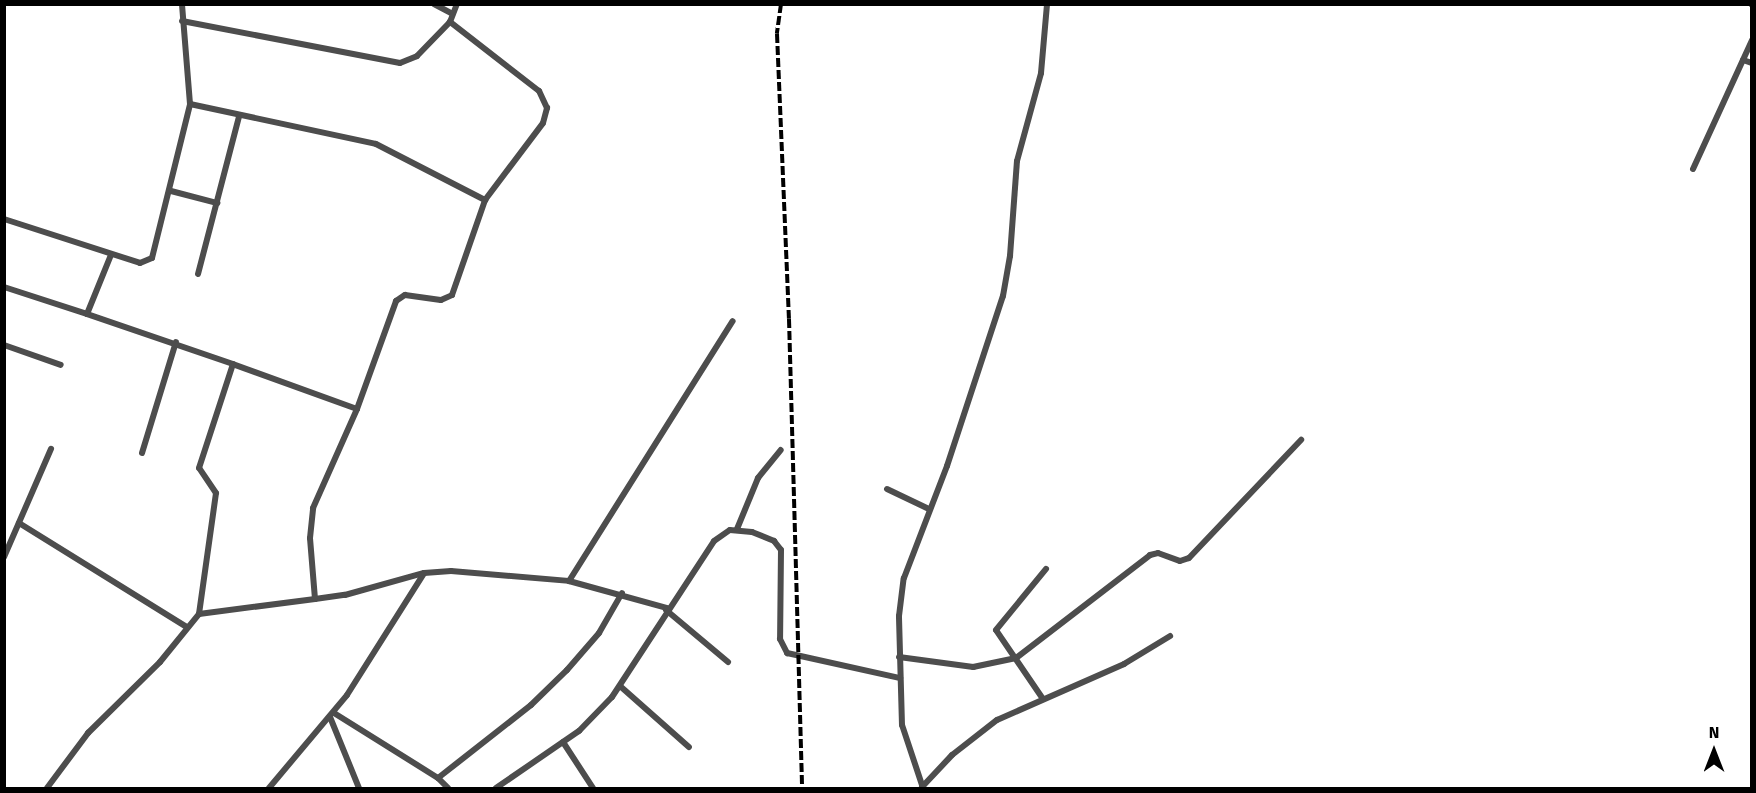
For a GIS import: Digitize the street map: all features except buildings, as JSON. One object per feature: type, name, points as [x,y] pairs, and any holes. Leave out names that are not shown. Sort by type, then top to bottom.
[{"type":"street","points":[[4,219],[140,263],[152,258],[171,191],[190,104],[182,4]]},
{"type":"street","points":[[434,4],[453,14]]},
{"type":"street","points":[[182,21],[400,63],[417,56],[450,22],[457,4]]},
{"type":"street","points":[[1047,4],[1041,73],[1017,161],[1010,256],[1003,296],[904,578],[899,657],[902,724],[922,788],[984,728],[1043,699],[1124,664],[1170,636]]},
{"type":"street","points":[[315,599],[310,538],[313,508],[357,409],[396,301],[405,295],[441,300],[452,295],[485,200],[543,123],[546,108],[539,91],[450,22]]},
{"type":"street","points":[[1692,170],[1752,40]]},
{"type":"street","points":[[1743,60],[1752,63]]},
{"type":"street","points":[[190,104],[239,117],[376,144],[485,200]]},
{"type":"street","points":[[198,274],[239,117]]},
{"type":"street","points":[[171,191],[217,203]]},
{"type":"street","points":[[87,314],[111,255]]},
{"type":"street","points":[[4,287],[176,342],[357,409]]},
{"type":"street","points":[[569,581],[733,321]]},
{"type":"street","points":[[142,453],[176,342]]},
{"type":"street","points":[[4,345],[61,365]]},
{"type":"street","points":[[47,789],[88,733],[160,662],[199,614],[216,494],[199,468],[233,364]]},
{"type":"street","points":[[899,657],[972,667],[1016,658],[1150,555],[1158,553],[1180,561],[1189,558],[1301,440]]},
{"type":"street","points":[[4,557],[51,449]]},
{"type":"street","points":[[737,529],[755,485],[781,450]]},
{"type":"street","points":[[887,489],[929,509]]},
{"type":"street","points":[[19,523],[187,627]]},
{"type":"street","points":[[495,789],[563,742],[620,686],[651,643],[667,609],[718,536],[737,529],[774,541],[781,550],[780,639],[787,653],[900,678]]},
{"type":"street","points":[[1043,699],[999,637],[997,626],[1046,569]]},
{"type":"street","points":[[269,789],[332,715],[424,573]]},
{"type":"street","points":[[199,614],[345,595],[424,573],[569,581],[622,593],[667,609],[728,662]]},
{"type":"street","points":[[438,778],[531,705],[567,670],[599,633],[622,593]]},
{"type":"street","points":[[620,686],[689,747]]},
{"type":"street","points":[[332,715],[438,778],[448,789]]},
{"type":"street","points":[[332,715],[359,789]]},
{"type":"street","points":[[563,742],[593,789]]},
{"type":"railway","points":[[781,4],[777,34],[789,319],[802,788]]}]
